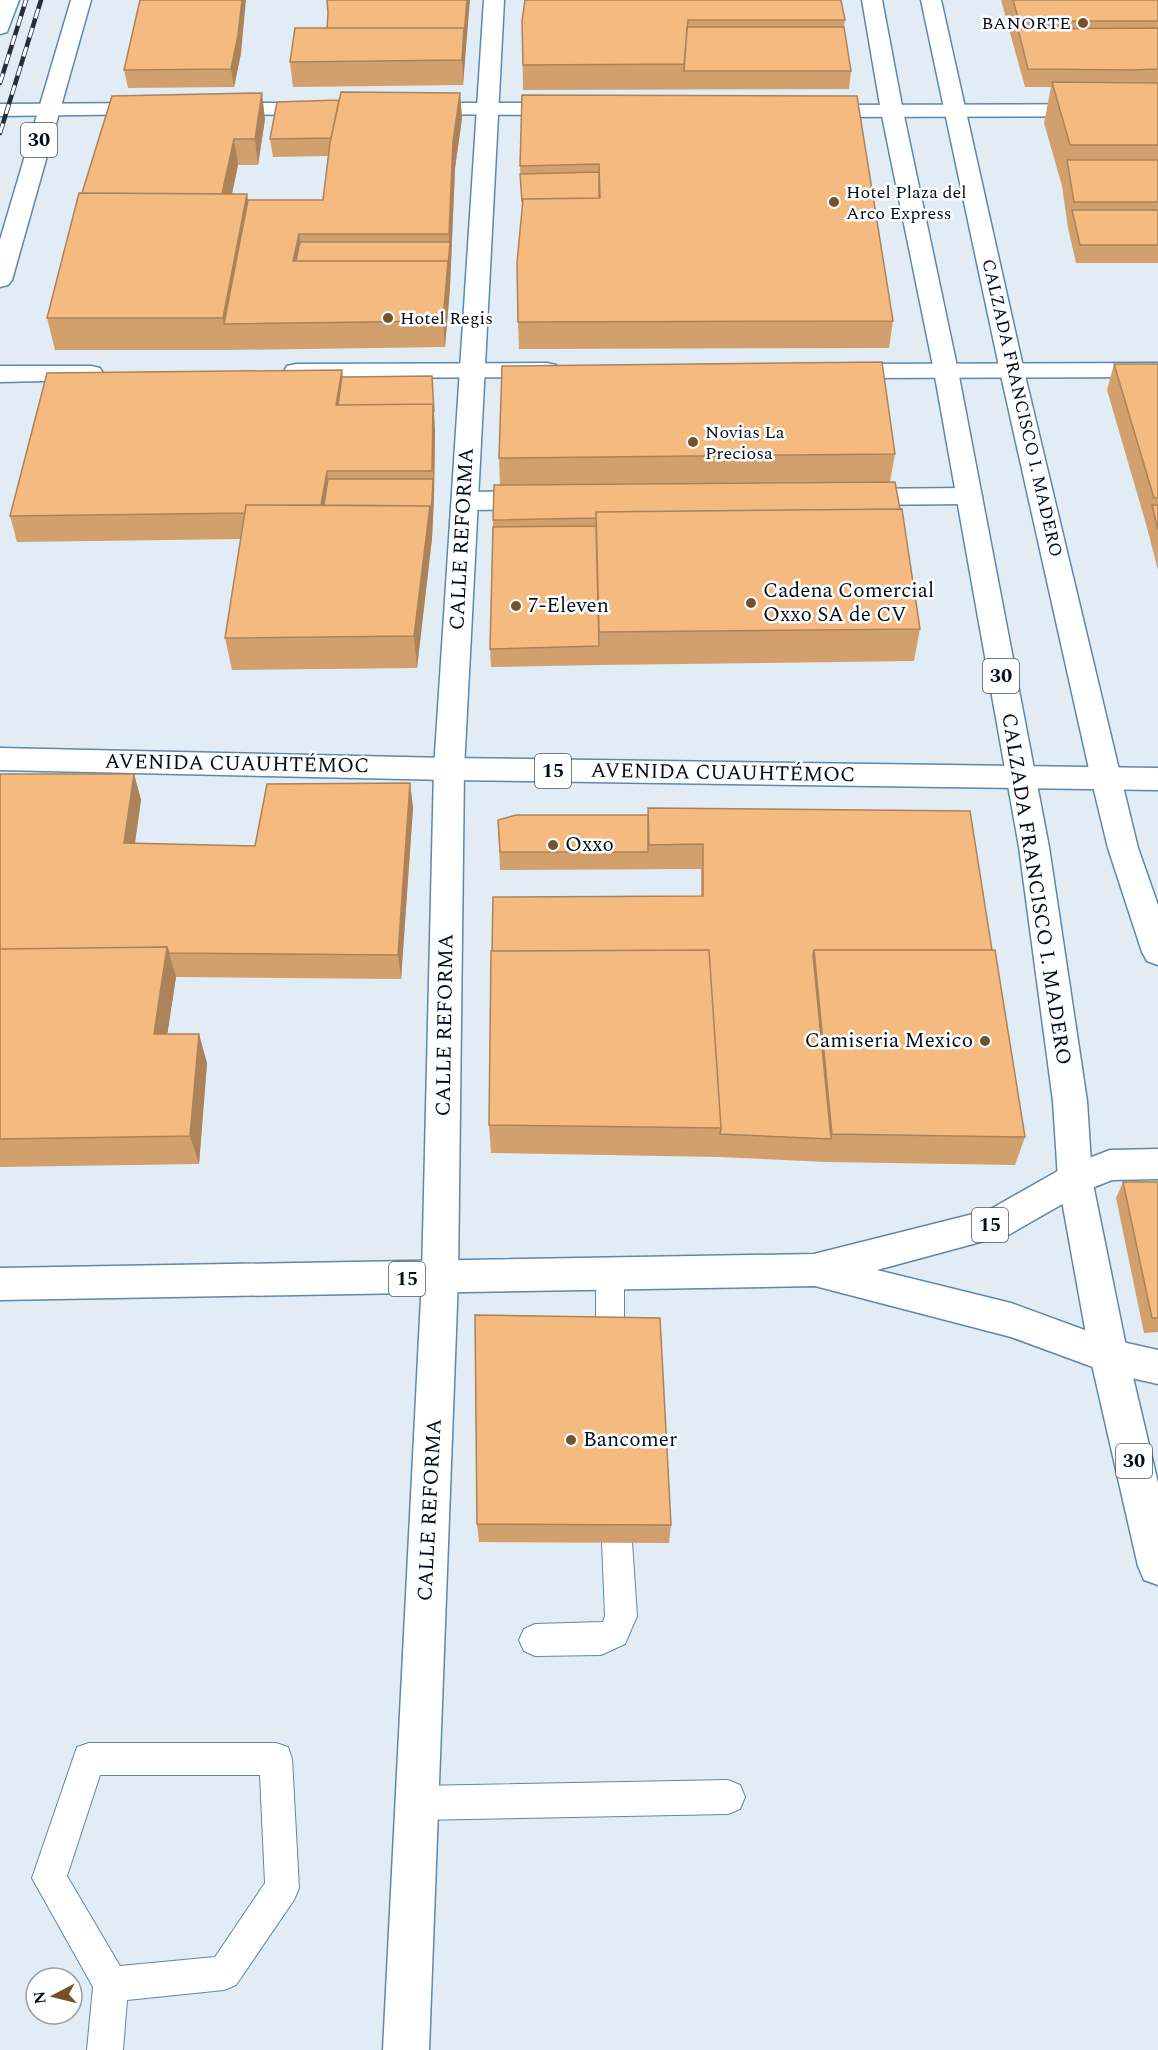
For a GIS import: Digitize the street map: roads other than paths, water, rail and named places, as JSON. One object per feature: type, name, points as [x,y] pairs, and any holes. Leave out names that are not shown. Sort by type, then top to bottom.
[{"type":"main road","points":[[0,28],[9,0]]},
{"type":"main road","name":"30","points":[[0,280],[81,0]]},
{"type":"main road","name":"CALLE REFORMA","points":[[406,2050],[440,1278],[449,769],[494,0]]},
{"type":"main road","name":"CALZADA FRANCISCO I. MADERO","points":[[872,0],[892,111],[946,371],[1034,847],[1070,1101],[1076,1179],[1109,1356],[1158,1566]]},
{"type":"main road","name":"CALZADA FRANCISCO I. MADERO","points":[[931,0],[1012,371],[1106,778],[1123,848],[1158,952]]},
{"type":"main road","points":[[202,109],[344,109]]},
{"type":"main road","points":[[392,109],[582,109]]},
{"type":"main road","points":[[0,110],[166,110]]},
{"type":"main road","points":[[797,111],[1158,110]]},
{"type":"main road","points":[[271,371],[567,370]]},
{"type":"main road","points":[[815,371],[1158,370]]},
{"type":"main road","points":[[0,374],[118,372]]},
{"type":"main road","points":[[825,497],[969,496]]},
{"type":"main road","points":[[465,501],[561,500]]},
{"type":"main road","name":"AVENIDA CUAUHTÉMOC","points":[[0,759],[449,769],[1158,779]]},
{"type":"main road","name":"15","points":[[0,1284],[814,1270],[998,1223],[1076,1179],[1110,1165],[1158,1164]]},
{"type":"main road","name":"15","points":[[814,1270],[1011,1320],[1109,1356],[1158,1367]]},
{"type":"lane","points":[[610,1275],[610,1338]]},
{"type":"lane","points":[[535,1640],[601,1639],[614,1633],[621,1616],[617,1542]]},
{"type":"lane","points":[[105,2050],[111,1984],[50,1878],[89,1759],[276,1759],[282,1888],[224,1973],[111,1984]]},
{"type":"lane","points":[[417,1803],[728,1797]]},
{"type":"railway","points":[[0,83],[26,0]]},
{"type":"railway","points":[[0,133],[41,0]]},
{"type":"place","name":"BANORTE","points":[[1083,23]]},
{"type":"place","name":"Hotel Plaza del Arco Express","points":[[834,202]]},
{"type":"place","name":"Hotel Regis","points":[[388,318]]},
{"type":"place","name":"Novias La Preciosa","points":[[693,442]]},
{"type":"place","name":"Cadena Comercial Oxxo SA de CV","points":[[751,603]]},
{"type":"place","name":"7-Eleven","points":[[516,606]]},
{"type":"place","name":"Oxxo","points":[[553,845]]},
{"type":"place","name":"Camiseria Mexico","points":[[985,1041]]},
{"type":"place","name":"Bancomer","points":[[571,1440]]}]
